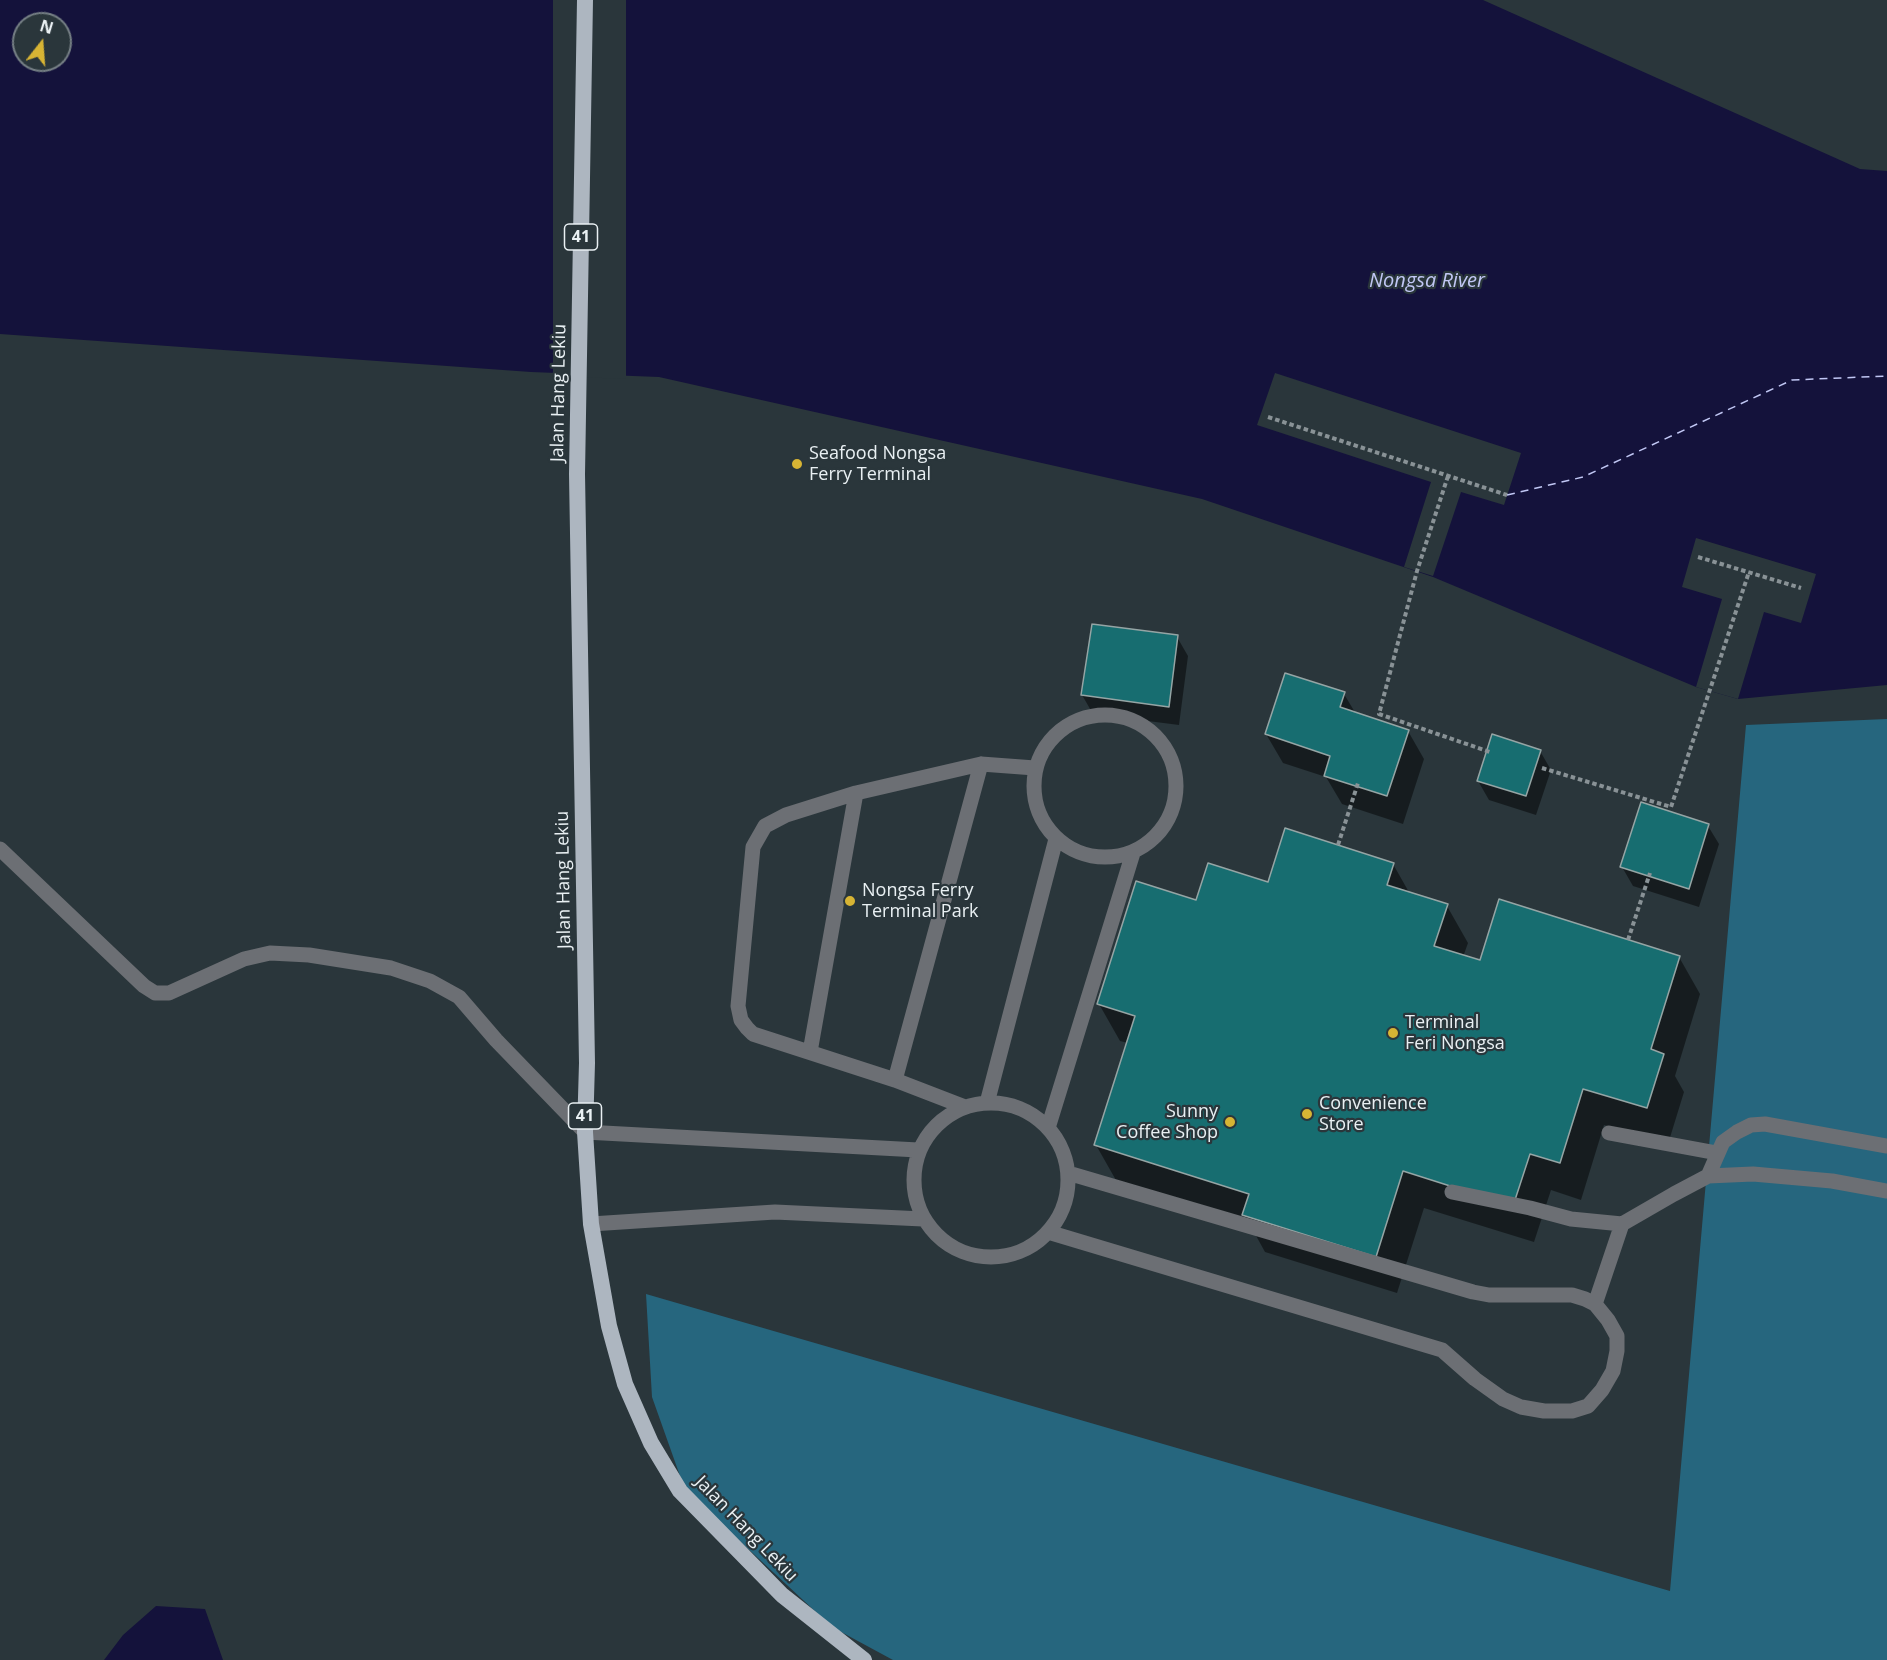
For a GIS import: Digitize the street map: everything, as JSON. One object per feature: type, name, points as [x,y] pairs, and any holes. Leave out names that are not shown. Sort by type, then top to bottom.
[{"type":"highway","name":"Jalan Hang Lekiu","points":[[585,0],[577,474],[586,1040],[585,1132],[591,1224],[609,1326],[625,1384],[651,1443],[680,1491],[782,1594],[864,1660]]},
{"type":"lane","points":[[1099,715],[1127,718],[1153,732],[1170,756],[1178,784],[1173,812],[1157,837],[1133,853],[1106,859],[1080,854],[1056,839],[1036,807],[1035,768],[1048,742],[1070,723],[1099,715]]},
{"type":"lane","points":[[965,1107],[895,1080],[753,1034],[741,1020],[738,1006],[753,847],[765,826],[786,815],[856,793],[981,764],[1035,768]]},
{"type":"lane","points":[[895,1080],[981,764]]},
{"type":"lane","points":[[810,1052],[856,793]]},
{"type":"lane","points":[[987,1103],[1056,839]]},
{"type":"lane","points":[[0,849],[144,986],[155,993],[169,993],[244,959],[270,953],[309,955],[391,968],[430,981],[459,997],[496,1040],[585,1132],[918,1150]]},
{"type":"lane","points":[[1048,1128],[1133,853]]},
{"type":"lane","points":[[987,1103],[1010,1105],[1030,1114],[1048,1128],[1058,1141],[1065,1157],[1068,1173],[1064,1205],[1048,1232],[1018,1252],[982,1257],[948,1245],[923,1219],[912,1185],[918,1150],[937,1124],[965,1107],[987,1103]]},
{"type":"lane","points":[[1708,1176],[1723,1142],[1751,1125],[1765,1124],[1887,1146]]},
{"type":"lane","points":[[1609,1133],[1717,1153]]},
{"type":"lane","points":[[1048,1232],[1442,1350],[1503,1400],[1521,1407],[1544,1412],[1572,1411],[1588,1406],[1602,1390],[1613,1371],[1617,1336],[1595,1304],[1572,1295],[1473,1292],[1068,1173]]},
{"type":"lane","points":[[1452,1191],[1571,1219],[1622,1224],[1708,1176],[1753,1174],[1832,1180],[1887,1191]]},
{"type":"lane","points":[[591,1224],[775,1212],[923,1219]]},
{"type":"lane","points":[[1595,1304],[1622,1224]]},
{"type":"path","points":[[1268,417],[1507,495]]},
{"type":"path","points":[[1448,476],[1417,572],[1378,714],[1490,752]]},
{"type":"path","points":[[1698,557],[1801,588]]},
{"type":"path","points":[[1542,768],[1671,807],[1749,572]]},
{"type":"path","points":[[1338,845],[1358,783]]},
{"type":"path","points":[[1628,940],[1650,873]]},
{"type":"shaded area","points":[[1887,719],[1887,1660],[893,1660],[832,1627],[685,1490],[652,1397],[646,1294],[1670,1591],[1746,725]]},
{"type":"water","name":"Nongsa River","points":[[0,0],[1483,0],[1860,169],[1887,171],[1887,685],[1738,699],[1696,687],[1433,577],[1202,499],[659,377],[531,372],[0,334]]},
{"type":"water","points":[[156,1606],[205,1609],[223,1660],[104,1660],[123,1635]]},
{"type":"pier","points":[[553,0],[626,0],[626,379],[553,376]]},
{"type":"pier","points":[[1275,373],[1521,453],[1504,505],[1461,492],[1433,576],[1404,567],[1431,482],[1257,425]]},
{"type":"pier","points":[[1696,538],[1816,574],[1801,623],[1764,612],[1738,699],[1696,687],[1722,599],[1682,587]]},
{"type":"building","points":[[1092,624],[1178,635],[1169,707],[1081,695]]},
{"type":"building","points":[[1285,673],[1345,692],[1340,707],[1409,730],[1387,796],[1324,776],[1330,756],[1265,734]]},
{"type":"building","points":[[1492,734],[1541,750],[1526,796],[1477,781]]},
{"type":"building","points":[[1641,802],[1709,824],[1689,889],[1620,867]]},
{"type":"building","name":"Terminal Feri Nongsa","points":[[1285,828],[1394,863],[1387,885],[1448,904],[1434,946],[1480,960],[1499,899],[1680,956],[1651,1049],[1664,1054],[1647,1108],[1583,1089],[1560,1163],[1530,1154],[1513,1206],[1403,1171],[1376,1257],[1242,1215],[1249,1194],[1094,1145],[1135,1016],[1097,1004],[1136,881],[1196,900],[1208,863],[1268,882]]},
{"type":"ferry route","points":[[1507,495],[1583,477],[1792,380],[1887,376]]},
{"type":"place","name":"Seafood Nongsa Ferry Terminal","points":[[797,464]]},
{"type":"place","name":"Nongsa Ferry Terminal Park","points":[[850,901]]},
{"type":"place","name":"Terminal Feri Nongsa","points":[[1393,1033]]},
{"type":"place","name":"Convenience Store","points":[[1307,1114]]},
{"type":"place","name":"Sunny Coffee Shop","points":[[1230,1122]]}]
